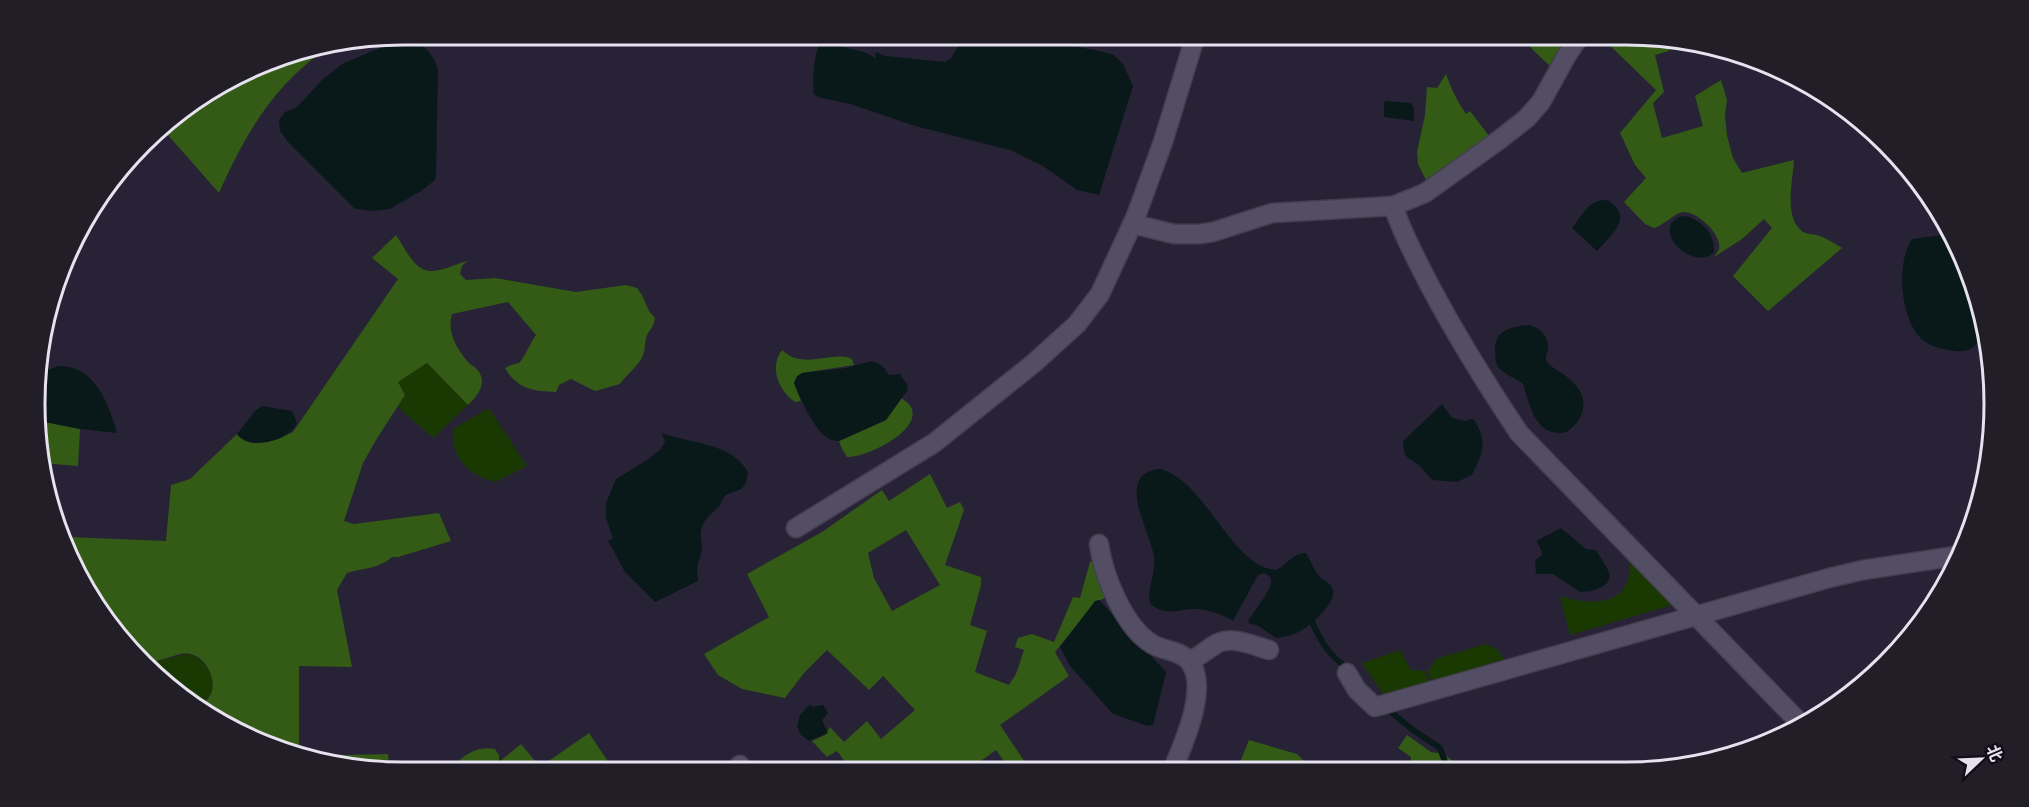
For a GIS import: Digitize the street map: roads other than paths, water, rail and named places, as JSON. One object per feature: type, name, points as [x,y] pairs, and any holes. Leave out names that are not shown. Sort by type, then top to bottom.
[{"type":"street","points":[[796,528],[934,443],[1034,363],[1077,324],[1100,294],[1133,224],[1163,142],[1193,45]]},
{"type":"street","points":[[1133,224],[1174,234],[1199,234],[1213,232],[1272,213],[1393,206],[1425,193],[1499,141],[1527,118],[1541,102],[1574,45]]},
{"type":"street","points":[[1393,206],[1403,234],[1442,308],[1519,433],[1796,719]]},
{"type":"street","points":[[1099,544],[1114,594],[1134,627],[1152,644],[1180,654],[1189,661],[1193,669],[1197,686],[1196,702],[1175,762]]},
{"type":"street","points":[[1347,673],[1357,690],[1375,707],[1829,578],[1863,570],[1949,557]]},
{"type":"street","points":[[1189,661],[1221,641],[1235,641],[1269,650]]},
{"type":"waterway","points":[[1309,616],[1330,652],[1349,669]]},
{"type":"waterway","points":[[1385,707],[1440,748],[1445,762]]}]
